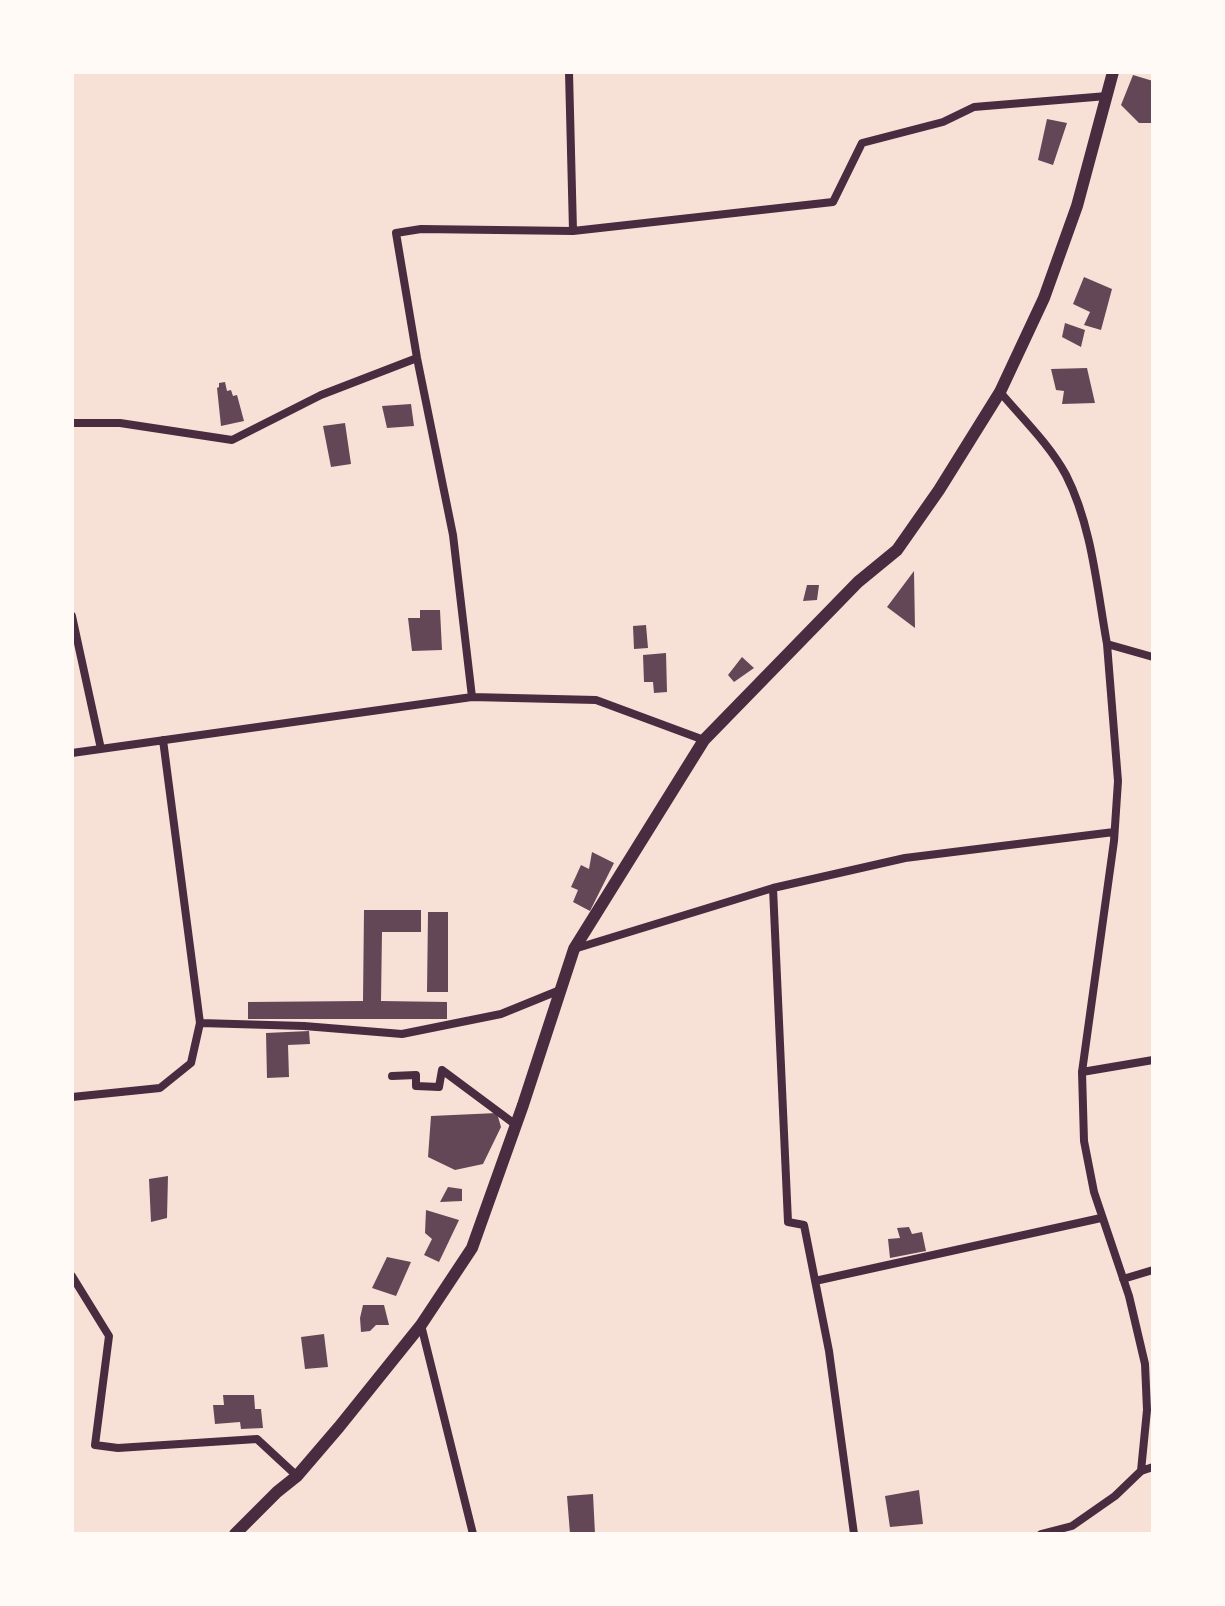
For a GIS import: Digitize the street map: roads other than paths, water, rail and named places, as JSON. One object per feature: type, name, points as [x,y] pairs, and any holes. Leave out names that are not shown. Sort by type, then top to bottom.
[{"type":"main road","points":[[235,1534],[297,1476],[421,1325],[472,1248],[574,949],[704,740],[858,582],[897,550],[939,490],[1000,392],[1048,286],[1077,206],[1113,72]]},
{"type":"street","points":[[569,72],[573,231]]},
{"type":"street","points":[[472,697],[453,535],[417,358],[396,233],[421,229],[573,231],[833,202],[862,143],[943,122],[974,107],[1107,96]]},
{"type":"street","points":[[72,423],[120,423],[232,440],[321,395],[417,358]]},
{"type":"street","points":[[1000,392],[1065,475],[1094,568],[1107,644],[1118,781],[1082,1072],[1084,1141],[1101,1218],[1123,1279],[1145,1364],[1147,1410],[1141,1471]]},
{"type":"street","points":[[72,616],[101,749]]},
{"type":"street","points":[[1107,644],[1153,657]]},
{"type":"street","points":[[72,753],[472,697],[596,700],[704,740]]},
{"type":"street","points":[[72,1097],[160,1088],[191,1063],[200,1023],[163,740]]},
{"type":"street","points":[[574,949],[773,888],[905,858],[1114,832]]},
{"type":"street","points":[[773,888],[788,1222],[804,1225],[829,1351],[854,1534]]},
{"type":"street","points":[[200,1023],[304,1026],[402,1034],[501,1014],[560,990]]},
{"type":"street","points":[[1082,1072],[1153,1060]]},
{"type":"street","points":[[392,1076],[416,1075],[416,1086],[439,1087],[442,1070],[516,1125]]},
{"type":"street","points":[[815,1281],[1101,1218]]},
{"type":"street","points":[[1123,1279],[1153,1270]]},
{"type":"street","points":[[72,1276],[109,1336],[95,1445],[118,1448],[257,1439],[297,1476]]},
{"type":"street","points":[[421,1325],[473,1534]]},
{"type":"street","points":[[1041,1534],[1072,1526],[1115,1496],[1141,1471],[1153,1467]]}]
